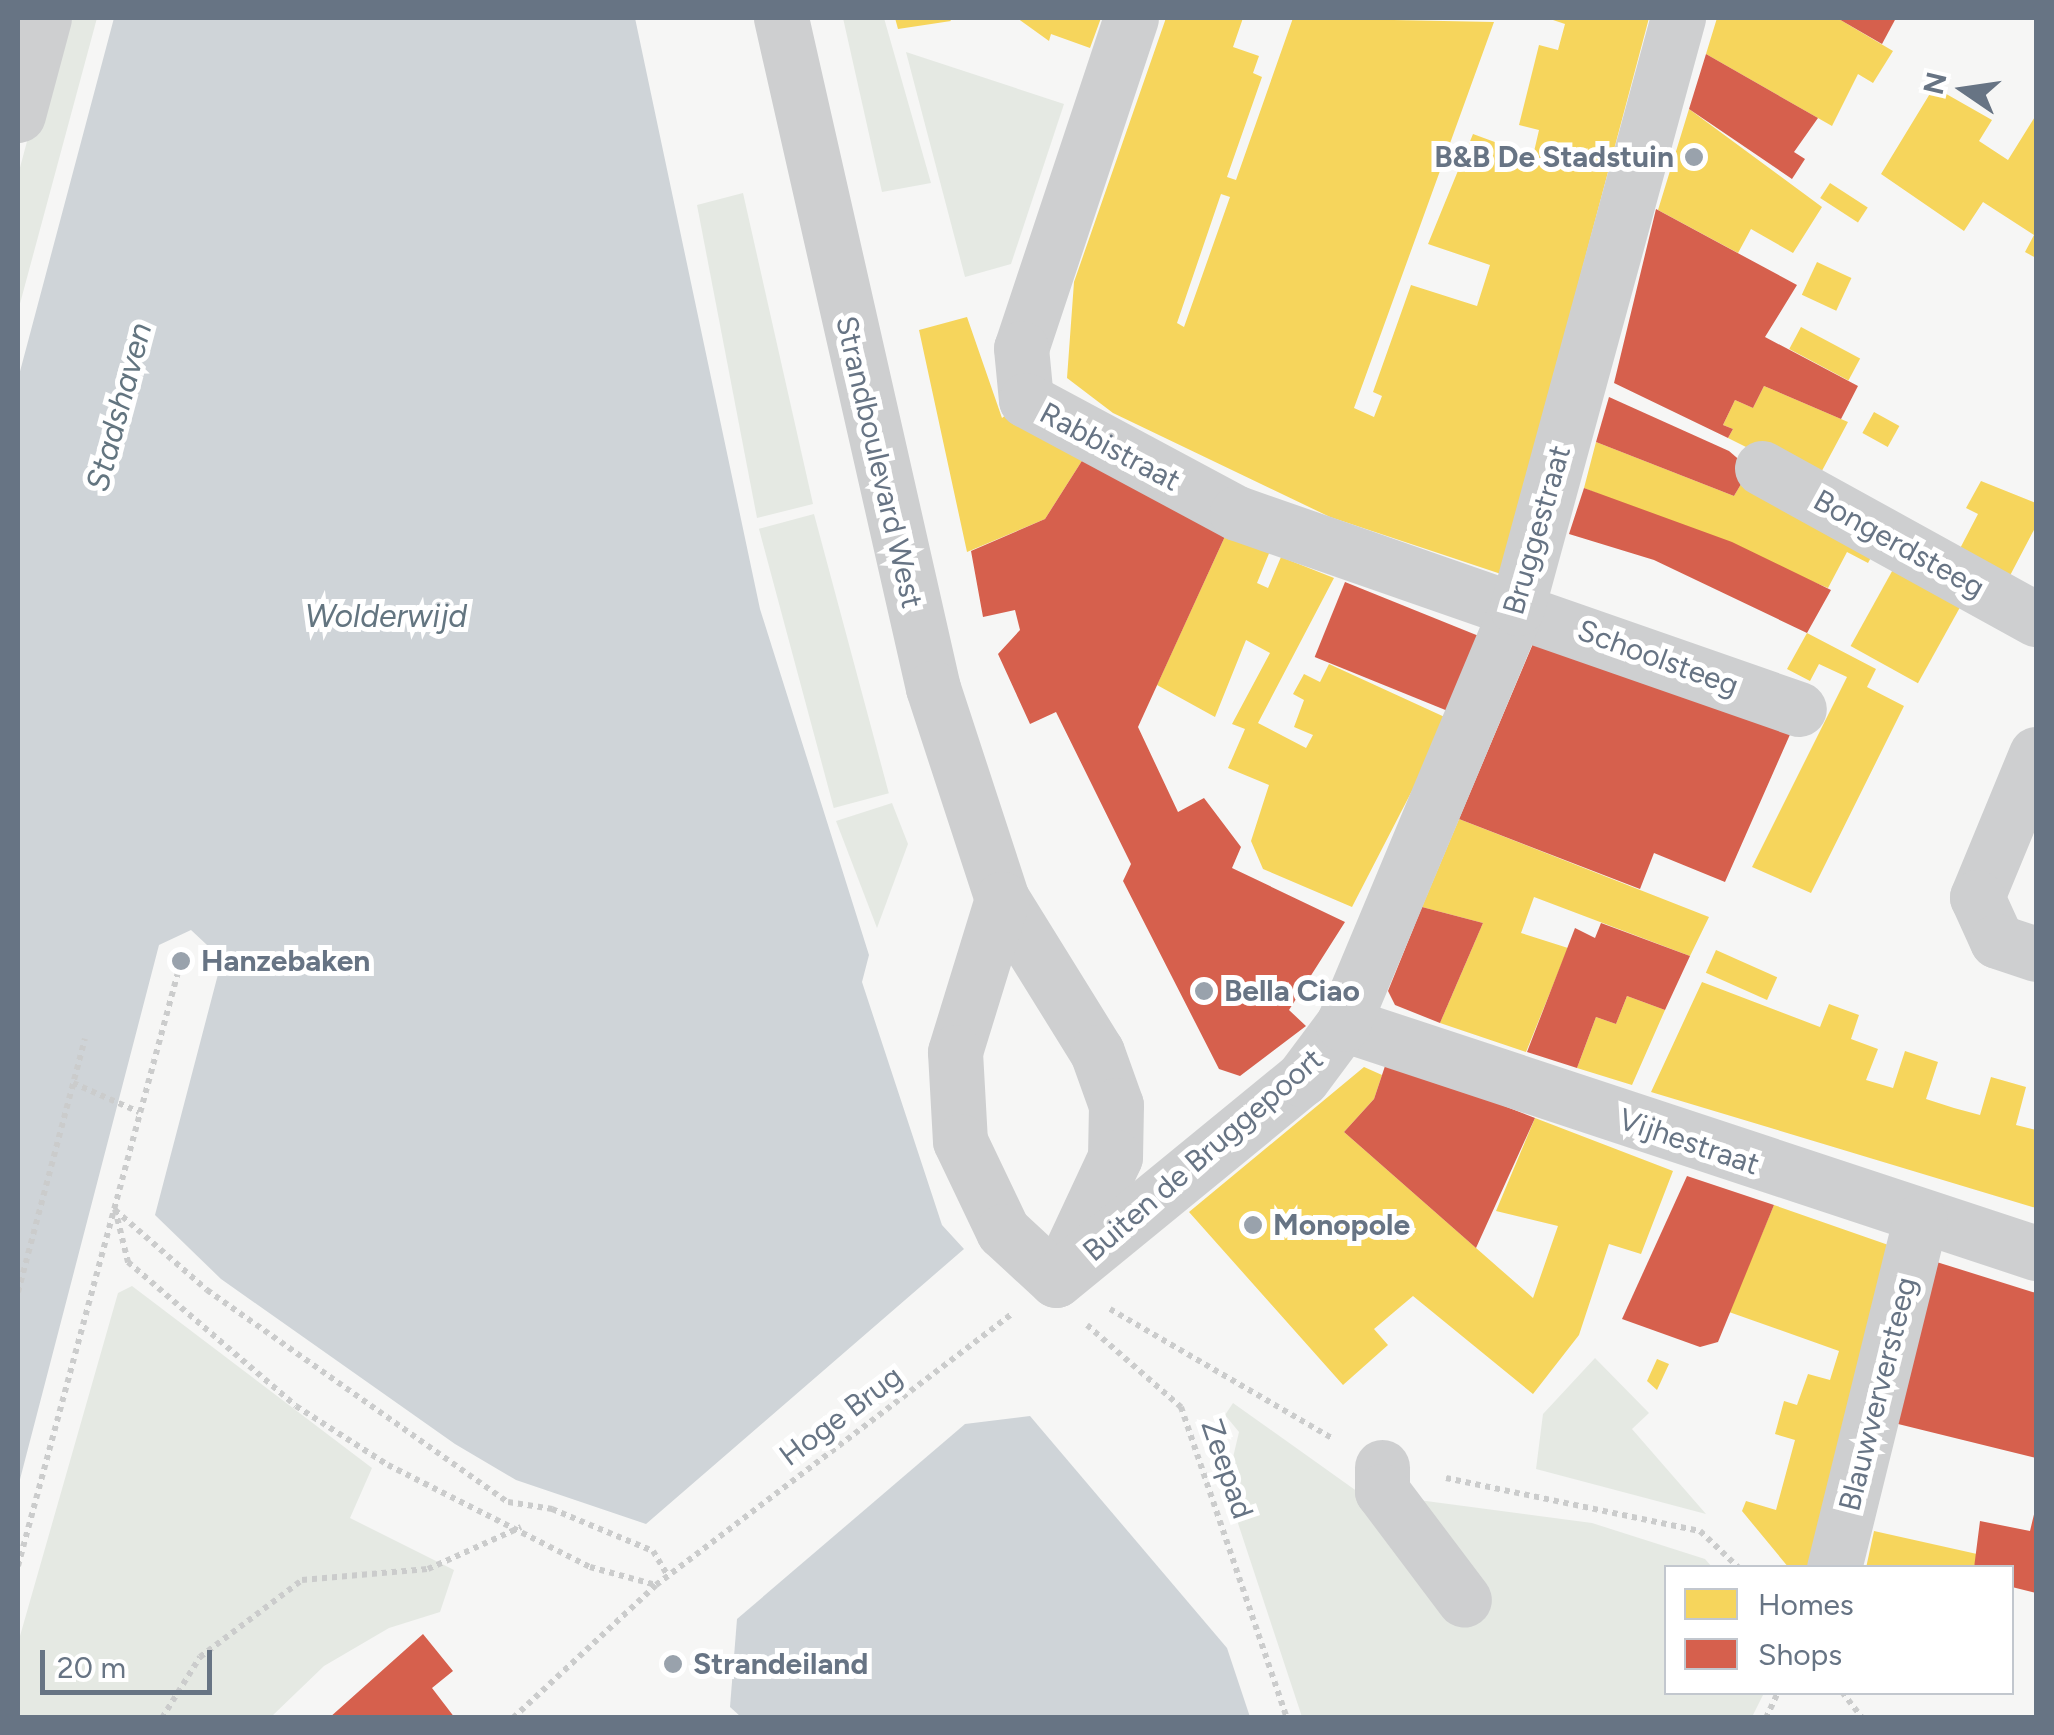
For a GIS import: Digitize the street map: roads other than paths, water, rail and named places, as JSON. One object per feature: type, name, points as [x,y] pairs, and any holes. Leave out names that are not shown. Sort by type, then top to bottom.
[{"type":"street","name":"Strandboulevard West","points":[[781,18],[885,504],[1002,899],[1097,1052],[1116,1105],[1115,1158],[1038,1294]]},
{"type":"street","name":"Rabbistraat","points":[[1131,18],[1021,348],[1026,400],[1237,513],[1517,608]]},
{"type":"street","name":"Bruggestraat","points":[[1343,1024],[1517,608],[1678,18]]},
{"type":"street","points":[[18,115],[34,30]]},
{"type":"street","name":"Bongerdsteeg","points":[[1762,468],[2036,619]]},
{"type":"street","name":"Schoolsteeg","points":[[1517,608],[1799,709]]},
{"type":"street","points":[[2036,754],[1977,897],[1997,941],[2036,954]]},
{"type":"street","points":[[1002,899],[955,1052],[960,1140],[1038,1294]]},
{"type":"street","name":"Buiten de Bruggepoort","points":[[1038,1294],[1302,1078],[1343,1024]]},
{"type":"street","name":"Vijhestraat","points":[[1343,1024],[1920,1220],[2036,1253]]},
{"type":"street","name":"Blauwverversteeg","points":[[1835,1565],[1920,1220]]},
{"type":"street","points":[[1382,1468],[1382,1491],[1464,1600]]},
{"type":"water","name":"Wolderwijd","points":[[114,18],[635,18],[760,609],[869,955],[862,982],[942,1225],[964,1249],[646,1524],[516,1480],[455,1444],[221,1279],[155,1215],[222,959],[191,930],[159,945],[18,1487],[18,379]]},
{"type":"water","points":[[1030,1416],[1227,1648],[1250,1717],[741,1717],[730,1707],[737,1619],[965,1424]]},
{"type":"place","name":"B&B De Stadstuin","points":[[1694,157]]},
{"type":"place","name":"Hanzebaken","points":[[181,961]]},
{"type":"place","name":"Bella Ciao","points":[[1204,991]]},
{"type":"place","name":"Monopole","points":[[1253,1225]]},
{"type":"place","name":"Strandeiland","points":[[673,1664]]},
{"type":"water label","name":"Stadshaven","points":[[119,407]]}]
